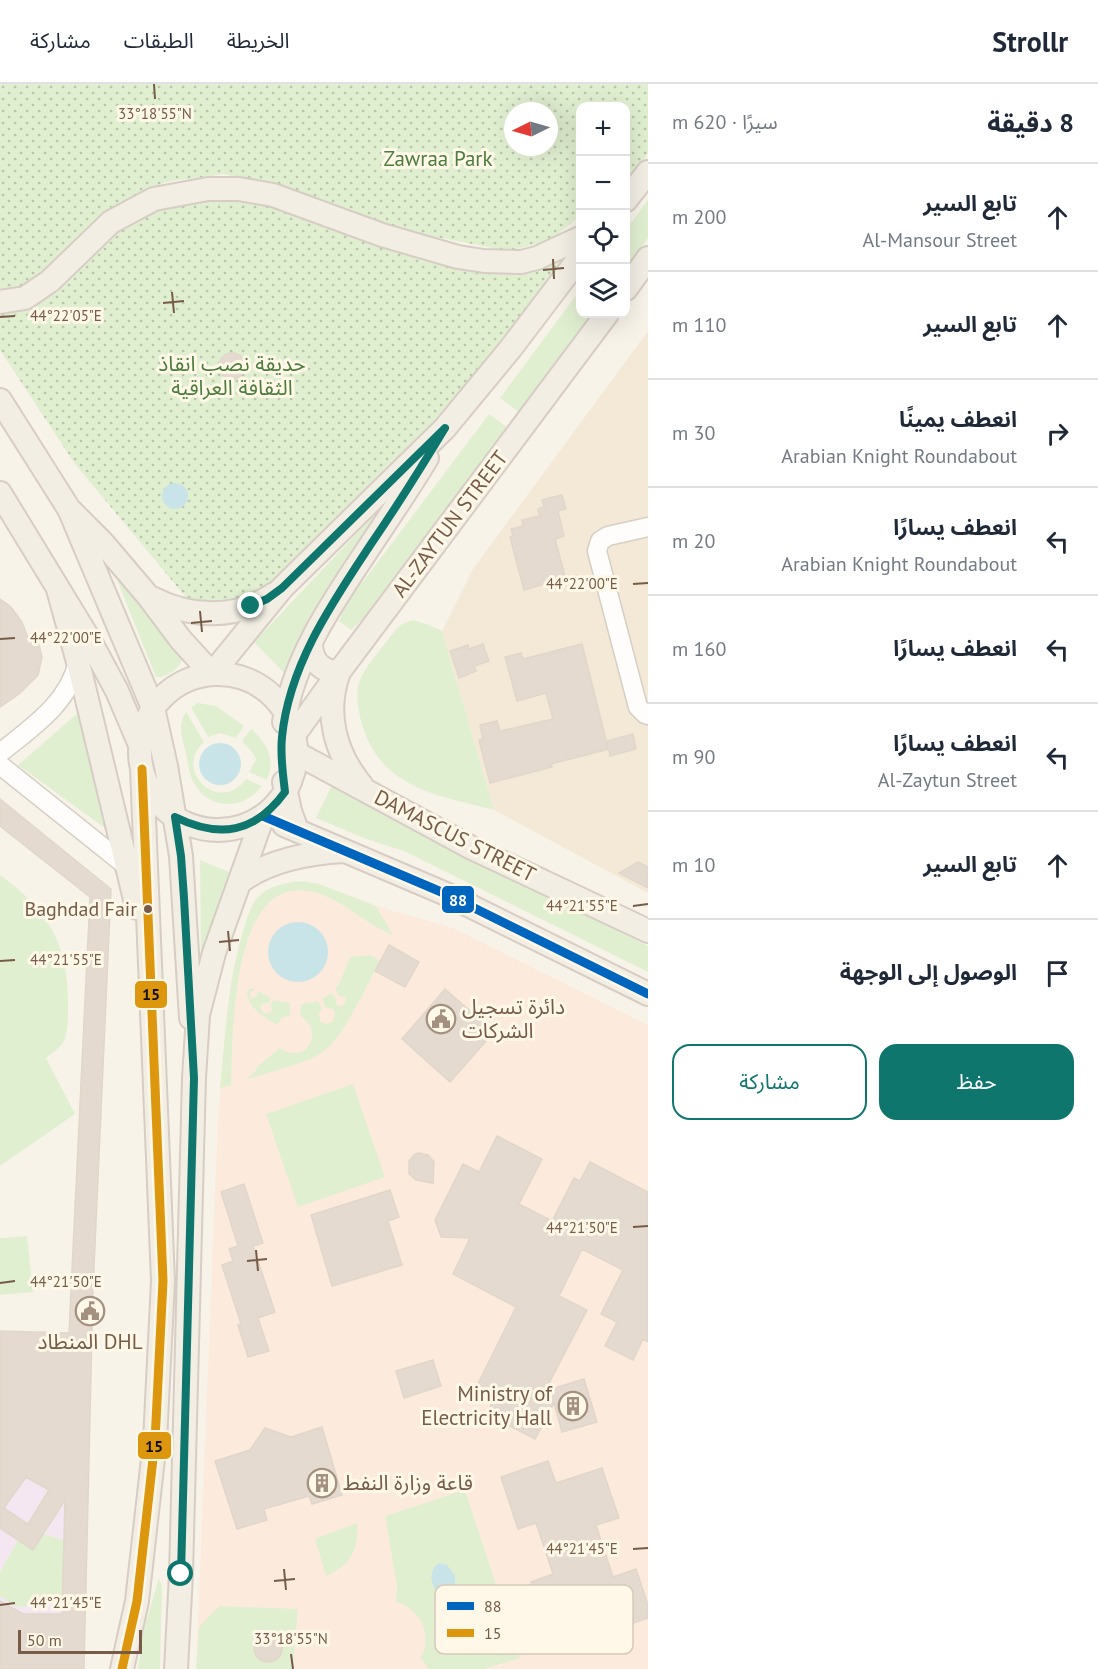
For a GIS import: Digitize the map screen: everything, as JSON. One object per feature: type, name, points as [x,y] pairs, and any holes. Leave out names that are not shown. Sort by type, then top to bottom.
[{"type":"main road","points":[[630,195],[648,172]]},
{"type":"main road","points":[[0,302],[25,298],[50,281],[111,222],[154,200],[208,189],[239,189],[273,195],[382,235],[458,257],[484,261],[521,262],[537,258],[576,240]]},
{"type":"main road","points":[[630,283],[648,258]]},
{"type":"main road","points":[[212,674],[282,588],[445,428],[511,348],[576,262]]},
{"type":"main road","name":"AL-ZAYTUN STREET","points":[[295,744],[339,672],[604,318]]},
{"type":"main road","points":[[0,400],[69,509],[132,653],[153,708],[181,856],[194,1078]]},
{"type":"main road","points":[[297,830],[285,792],[282,766],[282,739],[293,687],[325,614],[445,428]]},
{"type":"main road","points":[[0,493],[89,639],[117,691],[140,746]]},
{"type":"main road","points":[[69,509],[103,543],[148,596],[181,640],[212,674]]},
{"type":"main road","points":[[148,596],[181,610],[216,614],[251,606],[267,599],[282,588]]},
{"type":"main road","points":[[58,589],[129,868],[150,964]]},
{"type":"main road","points":[[310,644],[315,662],[326,670],[339,672],[332,696],[335,736],[342,756],[365,789]]},
{"type":"main road","points":[[122,1669],[137,1601],[155,1441],[163,1281],[140,746],[144,726],[153,708],[164,696],[191,678],[212,674],[234,675],[254,682],[272,695],[286,713],[295,744],[293,773],[285,792],[275,806],[263,816],[239,828],[217,830],[195,827],[175,817],[160,804],[149,788],[142,769]]},
{"type":"main road","name":"DAMASCUS STREET","points":[[295,744],[365,789],[472,848],[648,932]]},
{"type":"main road","points":[[263,816],[446,894],[648,994]]},
{"type":"main road","points":[[176,1669],[181,1574],[194,1078],[198,1015],[214,953],[263,816]]},
{"type":"main road","points":[[240,882],[265,869],[295,858],[326,852],[347,851]]},
{"type":"street","points":[[648,526],[608,536],[600,542],[597,550],[638,707],[648,715]]},
{"type":"street","points":[[0,753],[54,708],[70,685],[78,662]]},
{"type":"street","points":[[0,765],[129,868]]},
{"type":"shaded area","points":[[648,331],[648,893],[494,810],[442,631],[473,569]]},
{"type":"shaded area","points":[[300,881],[319,884],[376,906],[453,928],[648,1025],[648,1669],[196,1669],[218,1116],[231,982],[238,948],[255,900],[266,891],[280,885]]},
{"type":"shaded area","points":[[0,1461],[65,1499],[60,1669],[0,1669]]},
{"type":"green space","name":"Zawraa Park","points":[[0,84],[648,84],[648,153],[630,178],[630,102],[576,102],[576,219],[558,234],[540,243],[509,251],[420,234],[276,188],[224,174],[166,182],[121,203],[26,289],[0,291]]},
{"type":"green space","name":"حديقة نصب انقاذ الثقافة العراقية","points":[[210,198],[257,200],[422,255],[572,253],[565,267],[454,400],[372,489],[259,593],[235,604],[189,601],[75,464],[0,350],[0,310],[37,304],[57,293],[65,281],[127,225],[162,209]]},
{"type":"green space","points":[[648,200],[648,238],[630,263],[630,225]]},
{"type":"green space","points":[[576,295],[576,318],[589,318],[519,412],[500,398]]},
{"type":"green space","points":[[489,414],[508,428],[369,613],[351,630],[339,621],[347,603]]},
{"type":"green space","points":[[376,513],[381,516],[352,554],[313,615],[287,676],[254,642]]},
{"type":"green space","points":[[115,575],[182,659],[176,669],[168,674],[156,677]]},
{"type":"green space","points":[[413,620],[442,631],[494,810],[431,793],[412,785],[396,775],[381,761],[370,743],[358,706],[360,680],[397,628]]},
{"type":"green space","points":[[198,703],[216,706],[244,726],[236,738],[220,733],[208,737],[191,707]]},
{"type":"green space","points":[[79,712],[105,828],[18,765]]},
{"type":"green space","points":[[186,712],[204,742],[196,753],[193,765],[196,776],[203,785],[213,791],[224,792],[235,789],[246,779],[262,786],[255,794],[237,803],[228,804],[218,803],[201,793],[191,778],[182,737],[181,727]]},
{"type":"green space","points":[[251,729],[262,740],[270,758],[271,765],[267,780],[249,772],[256,760],[242,741]]},
{"type":"green space","points":[[333,783],[397,822],[648,946],[648,972],[404,851],[369,840],[316,818]]},
{"type":"green space","points":[[200,860],[229,872],[201,959],[201,958]]},
{"type":"green space","points":[[0,875],[17,888],[43,916],[60,948],[67,985],[67,1030],[63,1043],[46,1058],[75,1114],[0,1166]]},
{"type":"green space","points":[[300,881],[319,884],[376,906],[393,935],[372,925],[334,900],[313,892],[286,892],[265,906],[251,931],[242,962],[236,997],[231,1085],[220,1088],[230,989],[249,912],[264,892]]},
{"type":"green space","points":[[371,955],[380,961],[348,1022],[332,1044],[308,1060],[246,1080],[258,1066],[280,1048],[297,1053],[309,1045],[312,1031],[308,1023],[300,1016],[301,1004],[318,1001],[322,1009],[319,1013],[320,1021],[327,1024],[332,1022],[335,1014],[333,1009],[325,1007],[322,999],[331,993],[336,998],[336,1004],[339,1006],[345,1004],[345,997],[339,996],[335,989],[350,957]]},
{"type":"green space","points":[[252,988],[255,990],[250,992],[250,998],[256,997],[258,991],[271,998],[269,1003],[262,1004],[260,1007],[264,1014],[272,1012],[273,1000],[290,1003],[290,1015],[282,1018],[277,1025],[262,1015],[253,1007],[248,997],[247,991]]},
{"type":"green space","points":[[353,1084],[385,1177],[298,1207],[266,1114]]},
{"type":"green space","points":[[27,1236],[33,1292],[0,1295],[0,1238]]},
{"type":"green space","points":[[465,1490],[496,1585],[435,1585],[435,1654],[519,1654],[520,1658],[484,1669],[429,1669],[420,1658],[426,1641],[422,1624],[412,1610],[396,1602],[397,1586],[385,1516]]},
{"type":"green space","points":[[357,1523],[357,1541],[352,1556],[341,1567],[326,1576],[315,1539]]},
{"type":"green space","points":[[43,1534],[64,1540],[62,1597],[21,1607],[14,1606],[0,1596],[0,1572],[18,1540]]},
{"type":"green space","points":[[159,1578],[162,1587],[160,1669],[138,1669],[143,1632]]},
{"type":"green space","points":[[219,1606],[298,1609],[293,1669],[196,1669],[199,1627]]},
{"type":"water","points":[[175,483],[184,487],[188,496],[184,505],[175,509],[166,505],[162,496],[166,487]]},
{"type":"water","points":[[220,743],[228,744],[235,749],[240,756],[240,772],[235,779],[228,784],[220,785],[212,784],[205,779],[200,772],[199,764],[200,756],[205,749],[212,744]]},
{"type":"water","points":[[292,922],[304,922],[315,927],[323,935],[328,952],[326,964],[315,977],[304,982],[292,982],[281,977],[273,969],[268,958],[268,946],[273,935],[281,927]]},
{"type":"water","points":[[439,1563],[447,1565],[455,1575],[455,1585],[435,1585],[435,1589],[432,1574]]},
{"type":"building","points":[[232,353],[241,357],[245,366],[241,375],[232,379],[223,375],[219,366],[223,357]]},
{"type":"building","points":[[562,495],[566,509],[558,511],[564,536],[555,539],[565,576],[524,590],[510,537],[513,536],[511,529],[523,526],[522,520],[540,516],[538,509],[544,507],[542,500]]},
{"type":"building","points":[[0,599],[11,607],[22,622],[28,638],[34,636],[38,641],[42,657],[38,675],[19,694],[0,707]]},
{"type":"building","points":[[483,644],[489,661],[474,666],[476,671],[459,678],[450,651],[468,645],[469,649]]},
{"type":"building","points":[[582,644],[608,748],[607,741],[633,734],[636,749],[610,756],[609,749],[490,783],[479,740],[483,739],[480,725],[497,721],[500,731],[553,719],[546,693],[517,701],[505,657],[521,653],[523,659]]},
{"type":"building","points":[[0,799],[111,889],[93,1289],[84,1669],[0,1669],[0,1601],[23,1614],[62,1614],[65,1500],[33,1550],[0,1528],[0,1331],[69,1333],[90,897],[0,826]],"holes":[[[26,1477],[49,1490],[28,1524],[4,1508]]]},
{"type":"building","points":[[638,862],[648,867],[648,888],[619,873]]},
{"type":"building","points":[[389,945],[419,962],[405,987],[375,971]]},
{"type":"building","points":[[445,989],[494,1032],[450,1082],[402,1039]]},
{"type":"building","points":[[497,1136],[542,1159],[519,1204],[552,1221],[574,1178],[580,1181],[590,1162],[648,1192],[648,1342],[643,1339],[633,1360],[605,1346],[617,1322],[601,1314],[623,1270],[582,1249],[559,1296],[587,1310],[545,1391],[584,1379],[597,1422],[562,1432],[554,1403],[535,1439],[486,1414],[495,1397],[476,1388],[516,1307],[453,1274],[470,1238],[441,1237],[435,1220],[463,1164],[479,1172]]},
{"type":"building","points":[[419,1153],[428,1155],[434,1162],[433,1183],[416,1180],[409,1174],[409,1161]]},
{"type":"building","points":[[244,1184],[263,1243],[253,1246],[275,1312],[258,1318],[269,1351],[248,1357],[238,1325],[241,1324],[222,1265],[233,1261],[229,1249],[238,1246],[221,1192]]},
{"type":"building","points":[[390,1190],[399,1217],[388,1221],[402,1265],[332,1286],[311,1215]]},
{"type":"building","points":[[433,1360],[441,1386],[404,1398],[396,1371]]},
{"type":"building","name":"قاعة وزارة النفط","points":[[322,1427],[342,1495],[312,1504],[309,1496],[264,1509],[267,1520],[237,1529],[215,1461],[250,1450],[265,1428],[291,1437]]},
{"type":"building","points":[[548,1461],[556,1483],[602,1468],[619,1518],[596,1525],[613,1577],[636,1569],[648,1605],[648,1618],[633,1623],[633,1585],[532,1585],[531,1582],[553,1574],[536,1523],[518,1529],[501,1477]]},
{"type":"building","points":[[268,1634],[278,1638],[282,1648],[278,1658],[268,1662],[258,1658],[254,1648],[258,1638]]},
{"type":"transit line","name":"15","points":[[122,1669],[137,1601],[155,1441],[163,1281],[142,769]]},
{"type":"transit line","name":"88","points":[[263,816],[446,894],[648,994]]},
{"type":"place","name":"Baghdad Fair","points":[[148,909]]},
{"type":"place","name":"دائرة تسجيل الشركات","points":[[441,1019]]},
{"type":"place","name":"المنطاد DHL","points":[[90,1311]]},
{"type":"place","name":"Ministry of Electricity Hall","points":[[573,1406]]},
{"type":"place","name":"قاعة وزارة النفط","points":[[322,1483]]},
{"type":"route","points":[[181,1574],[194,1078],[181,856],[175,817],[195,827],[217,830],[239,828],[263,816],[275,806],[285,792],[282,739],[286,713],[302,662],[325,614],[445,428],[282,588],[267,599],[251,606]]}]
